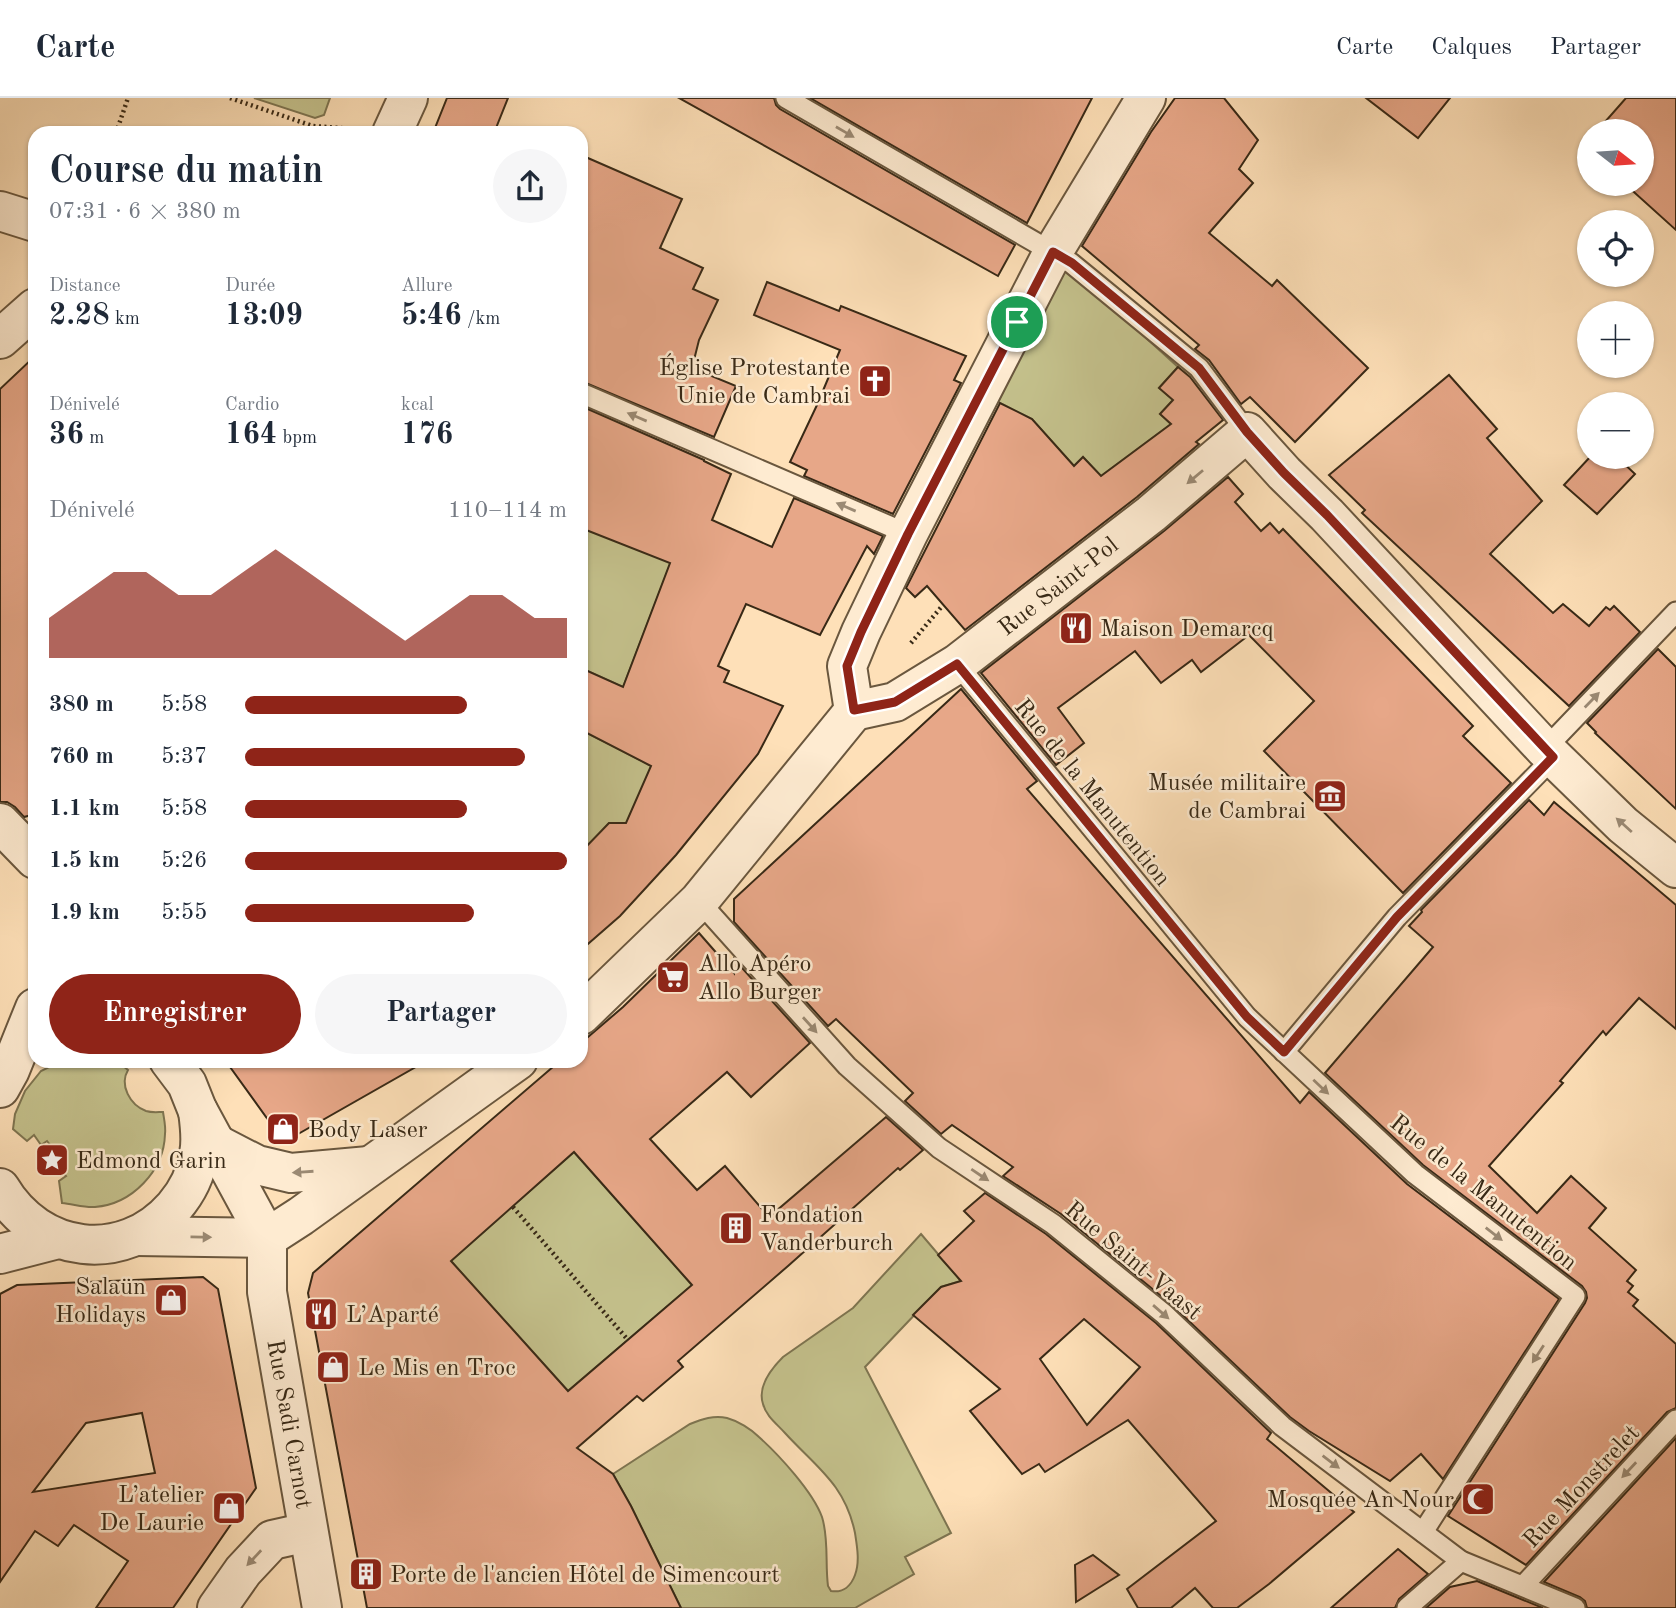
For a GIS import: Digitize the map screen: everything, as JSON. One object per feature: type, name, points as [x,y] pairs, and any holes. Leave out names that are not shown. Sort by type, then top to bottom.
[{"type":"street","points":[[395,126],[408,98]]},
{"type":"street","points":[[588,1007],[699,901],[854,710],[847,666],[861,632],[908,534],[1053,252],[1146,98]]},
{"type":"street","points":[[0,211],[28,220]]},
{"type":"street","points":[[0,339],[28,313]]},
{"type":"street","points":[[1247,432],[1549,753],[1623,825],[1676,868]]},
{"type":"street","name":"Rue Saint-Pol","points":[[854,710],[895,702],[957,664],[1151,514],[1247,432]]},
{"type":"street","points":[[0,823],[28,852]]},
{"type":"street","points":[[15,1069],[28,1029]]},
{"type":"street","points":[[174,1068],[187,1084],[197,1109],[267,1238]]},
{"type":"street","points":[[0,1188],[22,1217],[39,1230],[78,1244],[97,1245],[136,1237],[267,1238],[506,1068]]},
{"type":"street","points":[[136,1237],[162,1220],[183,1196],[193,1177],[200,1154],[201,1132],[197,1109]]},
{"type":"street","points":[[218,1145],[257,1165],[291,1173],[371,1166]]},
{"type":"street","name":"Rue Sadi Carnot","points":[[267,1238],[267,1292],[322,1608]]},
{"type":"street","points":[[0,1254],[58,1239]]},
{"type":"street","points":[[217,1608],[243,1571],[272,1540],[308,1532]]},
{"type":"lane","points":[[786,98],[1072,263],[1199,368],[1247,432]]},
{"type":"lane","points":[[588,396],[908,534]]},
{"type":"lane","points":[[1284,1052],[1397,917],[1676,612]]},
{"type":"lane","name":"Rue de la Manutention","points":[[957,664],[1247,1017],[1415,1174],[1574,1296],[1423,1532]]},
{"type":"lane","name":"Rue Saint-Vaast","points":[[699,901],[846,1066],[939,1148],[1053,1224],[1164,1314],[1282,1426],[1461,1561],[1575,1608]]},
{"type":"lane","name":"Rue Monstrelet","points":[[1522,1586],[1676,1420]]},
{"type":"lane","points":[[1407,1608],[1461,1561]]},
{"type":"path","points":[[118,126],[128,98]]},
{"type":"path","points":[[230,98],[313,126]]},
{"type":"path","points":[[513,1207],[628,1340]]},
{"type":"shaded area","points":[[254,98],[330,98],[324,115],[315,118]]},
{"type":"shaded area","points":[[1069,271],[1178,367],[1159,388],[1173,400],[1160,414],[1171,424],[1101,476],[1083,457],[1074,466],[1032,419],[998,402],[1063,272]]},
{"type":"shaded area","points":[[588,530],[671,562],[623,687],[588,671]]},
{"type":"shaded area","points":[[588,734],[654,767],[623,831],[614,823],[609,823],[600,833],[596,860],[588,852]]},
{"type":"shaded area","points":[[47,1068],[128,1070],[126,1088],[135,1104],[146,1111],[163,1112],[163,1148],[159,1161],[144,1183],[121,1200],[109,1205],[87,1207],[62,1203],[59,1181],[66,1176],[61,1170],[66,1165],[47,1141],[41,1145],[34,1135],[27,1141],[13,1129],[15,1114],[25,1091],[41,1071]]},
{"type":"shaded area","points":[[574,1152],[692,1285],[568,1391],[451,1261]]},
{"type":"shaded area","points":[[921,1234],[961,1281],[941,1287],[865,1367],[951,1533],[905,1557],[914,1574],[855,1608],[681,1608],[613,1474],[690,1424],[717,1417],[740,1423],[756,1434],[776,1454],[811,1496],[824,1525],[828,1586],[831,1591],[846,1588],[855,1575],[858,1554],[855,1533],[844,1501],[828,1477],[769,1416],[764,1408],[762,1391],[770,1372],[783,1357],[853,1308]]},
{"type":"building","points":[[447,98],[508,98],[497,126],[436,126]]},
{"type":"building","points":[[679,98],[774,98],[780,109],[1015,245],[998,276]]},
{"type":"building","points":[[810,98],[1092,98],[1027,223]]},
{"type":"building","points":[[1175,98],[1224,98],[1258,140],[1239,169],[1253,183],[1209,233],[1272,286],[1277,280],[1368,368],[1295,442],[1250,397],[1241,404],[1209,360],[1195,349],[1199,345],[1082,246],[1151,132]]},
{"type":"building","points":[[1366,98],[1450,98],[1418,138]]},
{"type":"building","points":[[1626,98],[1676,98],[1676,230],[1638,196],[1654,196],[1654,119],[1608,119]]},
{"type":"building","points":[[588,158],[682,199],[660,248],[703,268],[693,289],[718,300],[699,340],[692,368],[736,386],[714,437],[588,384]]},
{"type":"building","points":[[767,282],[839,311],[841,306],[966,356],[954,380],[961,383],[893,514],[804,476],[807,470],[790,462],[840,350],[754,315]]},
{"type":"building","points":[[28,363],[28,816],[24,817],[7,802],[0,802],[0,389]]},
{"type":"building","points":[[1178,367],[1190,377],[1223,420],[1137,497],[965,630],[927,586],[915,597],[906,588],[1000,403],[1032,419],[1074,466],[1083,457],[1101,476],[1171,424],[1160,414],[1173,400],[1159,388]]},
{"type":"building","points":[[1449,375],[1497,429],[1487,438],[1542,501],[1490,554],[1553,613],[1563,604],[1589,626],[1606,607],[1610,610],[1614,606],[1640,632],[1569,706],[1362,513],[1365,510],[1329,475]]},
{"type":"building","points":[[588,409],[731,474],[712,520],[772,547],[794,498],[883,536],[874,554],[867,546],[820,635],[746,604],[718,666],[729,671],[724,682],[783,706],[758,754],[676,855],[620,916],[588,944],[588,845],[609,823],[626,823],[651,766],[588,734],[588,671],[623,687],[670,563],[588,531]]},
{"type":"building","points":[[1579,469],[1630,469],[1635,474],[1597,514],[1564,485]]},
{"type":"building","points":[[1228,477],[1243,494],[1235,502],[1261,531],[1270,523],[1279,533],[1283,529],[1473,726],[1463,736],[1511,783],[1403,893],[1264,751],[1314,701],[1249,635],[1201,672],[1192,660],[1161,683],[1135,651],[1058,708],[1084,743],[1056,765],[981,673],[1164,531]]},
{"type":"building","points":[[1658,649],[1676,667],[1676,809],[1587,723]]},
{"type":"building","points":[[961,689],[1037,781],[1027,789],[1300,1103],[1309,1092],[1407,1184],[1559,1299],[1443,1479],[1421,1454],[1390,1481],[1290,1417],[1172,1305],[1061,1214],[1003,1176],[1013,1167],[952,1125],[941,1134],[905,1101],[913,1093],[836,1019],[828,1026],[734,922],[734,899]]},
{"type":"building","points":[[1529,800],[1544,815],[1554,802],[1676,905],[1676,1029],[1639,998],[1606,1035],[1603,1031],[1560,1081],[1563,1083],[1489,1166],[1537,1213],[1571,1176],[1606,1208],[1589,1228],[1636,1270],[1627,1281],[1633,1286],[1628,1292],[1638,1300],[1633,1306],[1676,1344],[1676,1408],[1667,1412],[1526,1565],[1448,1516],[1585,1303],[1586,1292],[1582,1286],[1423,1165],[1325,1073],[1433,947],[1409,926],[1421,910]]},
{"type":"building","points":[[699,933],[734,973],[734,959],[810,1043],[751,1097],[727,1072],[650,1139],[697,1190],[725,1166],[769,1217],[886,1117],[923,1150],[900,1170],[898,1168],[678,1361],[683,1367],[643,1401],[637,1396],[577,1448],[613,1474],[681,1608],[367,1608],[308,1293],[313,1273],[552,1068],[588,1068],[588,1037]],"holes":[[[574,1152],[692,1285],[568,1391],[451,1261]]]},
{"type":"building","points":[[231,1068],[414,1068],[284,1142]]},
{"type":"building","points":[[985,1193],[1046,1234],[1156,1323],[1271,1433],[1267,1439],[1354,1512],[1237,1608],[1213,1608],[1195,1588],[1171,1608],[1138,1608],[1127,1589],[1216,1521],[1128,1420],[1045,1472],[1039,1464],[1022,1474],[970,1411],[1000,1389],[913,1315],[941,1287],[961,1281],[938,1255],[974,1221],[964,1211]],"holes":[[[1084,1319],[1140,1367],[1087,1425],[1040,1359]]]},
{"type":"building","points":[[203,1277],[218,1289],[256,1488],[173,1608],[96,1608],[128,1561],[74,1525],[58,1546],[35,1531],[0,1582],[0,1294],[17,1285]],"holes":[[[142,1413],[155,1473],[33,1492],[86,1423]]]},
{"type":"building","points":[[1676,1438],[1676,1608],[1587,1608],[1580,1597],[1544,1582]]},
{"type":"building","points":[[1398,1549],[1428,1574],[1399,1599],[1395,1608],[1331,1608]]},
{"type":"building","points":[[1093,1555],[1119,1575],[1076,1602],[1075,1565]]},
{"type":"building","points":[[1477,1581],[1543,1608],[1426,1608],[1450,1587]]},
{"type":"place","name":"Église Protestante Unie de Cambrai","points":[[875,381]]},
{"type":"place","name":"Maison Demarcq","points":[[1076,628]]},
{"type":"place","name":"Musée militaire de Cambrai","points":[[1330,796]]},
{"type":"place","name":"Allo Apéro Allo Burger","points":[[673,977]]},
{"type":"place","name":"Body Laser","points":[[283,1129]]},
{"type":"place","name":"Edmond Garin","points":[[52,1160]]},
{"type":"place","name":"Fondation Vanderburch","points":[[736,1228]]},
{"type":"place","name":"Salaün Holidays","points":[[171,1300]]},
{"type":"place","name":"L’Aparté","points":[[321,1314]]},
{"type":"place","name":"Le Mis en Troc","points":[[333,1367]]},
{"type":"place","name":"Mosquée An Nour","points":[[1478,1499]]},
{"type":"place","name":"L’atelier De Laurie","points":[[229,1508]]},
{"type":"place","name":"Porte de l'ancien Hôtel de Simencourt","points":[[366,1574]]},
{"type":"route","points":[[1053,252],[1072,263],[1119,301],[1199,368],[1247,432],[1284,473],[1327,515],[1553,757],[1397,917],[1284,1052],[1247,1017],[957,664],[895,702],[854,710],[847,666],[861,632],[1017,322],[1053,252]]}]
